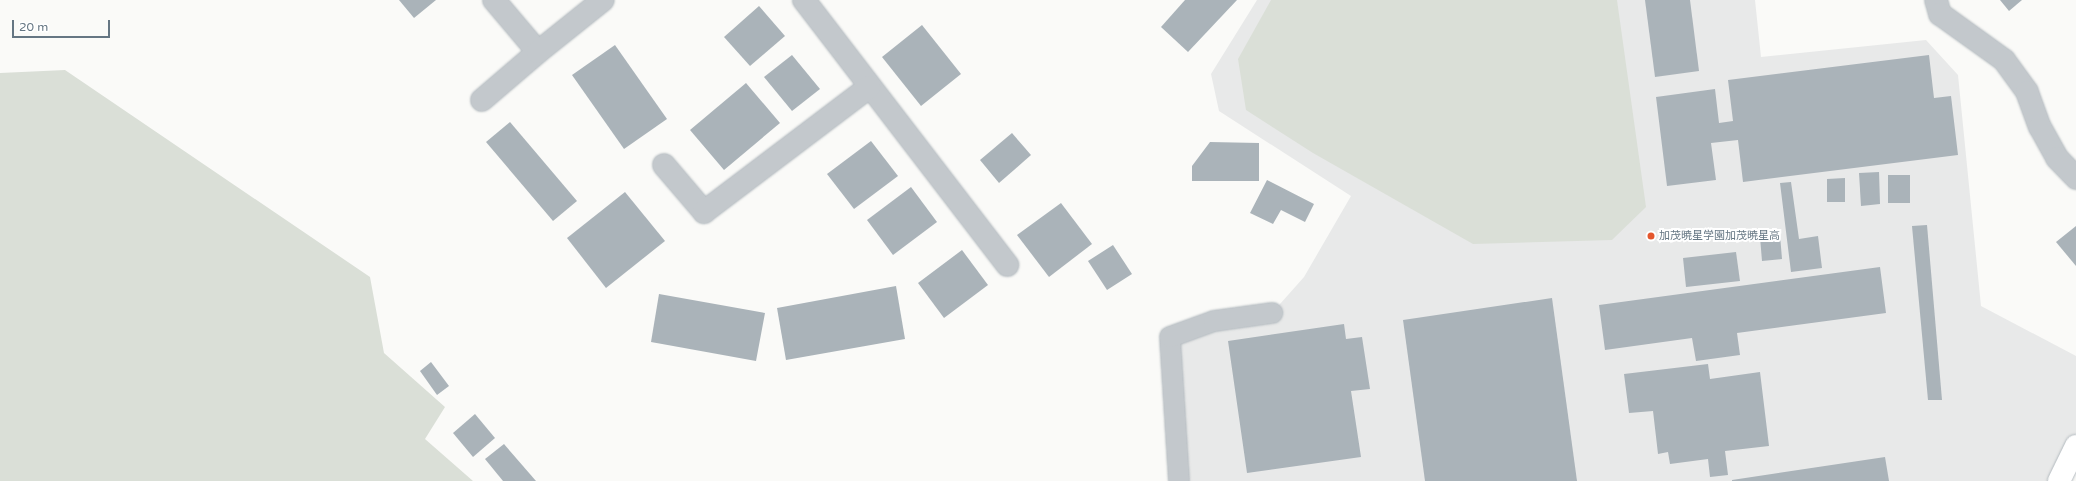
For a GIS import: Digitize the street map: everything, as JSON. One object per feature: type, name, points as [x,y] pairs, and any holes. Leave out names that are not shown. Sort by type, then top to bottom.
[{"type":"street","points":[[494,0],[538,52]]},
{"type":"street","points":[[482,100],[538,52],[603,0]]},
{"type":"street","points":[[804,0],[869,87],[1008,265]]},
{"type":"street","points":[[1936,0],[1940,14],[2004,60],[2027,92],[2040,127],[2057,158],[2076,178]]},
{"type":"street","points":[[664,165],[704,212],[869,87]]},
{"type":"street","points":[[2059,481],[2074,456]]},
{"type":"lane","points":[[1179,481],[1170,337],[1214,321],[1272,312]]},
{"type":"shaded area","name":"加茂暁星学園加茂暁星高","points":[[1257,0],[1755,0],[1761,57],[1926,40],[1958,75],[1981,306],[2076,356],[2076,446],[2059,481],[1179,481],[1170,337],[1272,313],[1304,277],[1351,196],[1219,111],[1211,74]]},
{"type":"shaded area","points":[[1271,0],[1617,0],[1646,207],[1612,240],[1473,244],[1313,153],[1246,110],[1238,59]]},
{"type":"shaded area","points":[[65,70],[370,277],[384,353],[445,407],[425,439],[473,481],[0,481],[0,73]]},
{"type":"building","points":[[399,0],[436,0],[414,18]]},
{"type":"building","points":[[1185,0],[1237,0],[1188,52],[1161,27]]},
{"type":"building","points":[[1645,0],[1690,0],[1699,71],[1655,77]]},
{"type":"building","points":[[2000,0],[2022,0],[2009,11]]},
{"type":"building","points":[[759,6],[785,36],[750,66],[724,37]]},
{"type":"building","points":[[922,25],[961,74],[921,106],[882,57]]},
{"type":"building","points":[[615,45],[667,119],[624,149],[572,75]]},
{"type":"building","points":[[792,55],[820,89],[792,111],[764,77]]},
{"type":"building","points":[[1929,55],[1934,98],[1951,96],[1958,155],[1743,182],[1738,140],[1711,143],[1716,180],[1667,186],[1656,97],[1715,89],[1719,123],[1733,121],[1728,80]]},
{"type":"building","points":[[746,83],[780,123],[724,170],[690,130]]},
{"type":"building","points":[[510,122],[577,201],[553,221],[486,142]]},
{"type":"building","points":[[1012,133],[1031,155],[999,183],[980,160]]},
{"type":"building","points":[[871,141],[898,176],[854,209],[827,174]]},
{"type":"building","points":[[1210,142],[1259,143],[1259,181],[1192,181],[1192,166]]},
{"type":"building","points":[[1879,172],[1880,204],[1861,206],[1859,173]]},
{"type":"building","points":[[1888,175],[1910,175],[1910,203],[1888,203]]},
{"type":"building","points":[[1845,178],[1845,202],[1827,202],[1827,179]]},
{"type":"building","points":[[1267,180],[1314,204],[1305,222],[1281,210],[1273,224],[1250,213]]},
{"type":"building","points":[[1791,182],[1799,239],[1818,236],[1822,268],[1791,272],[1780,183]]},
{"type":"building","points":[[911,187],[937,222],[893,255],[867,220]]},
{"type":"building","points":[[625,192],[665,241],[606,288],[567,238]]},
{"type":"building","points":[[1061,203],[1092,244],[1049,277],[1017,235]]},
{"type":"building","points":[[1927,225],[1942,400],[1928,400],[1912,226]]},
{"type":"building","points":[[2076,226],[2076,266],[2056,242]]},
{"type":"building","points":[[1780,235],[1782,259],[1762,261],[1760,237]]},
{"type":"building","points":[[1113,245],[1132,274],[1107,290],[1088,261]]},
{"type":"building","points":[[962,250],[988,285],[944,318],[918,283]]},
{"type":"building","points":[[1736,252],[1740,281],[1686,287],[1683,258]]},
{"type":"building","points":[[1880,267],[1886,313],[1737,333],[1740,355],[1696,361],[1692,338],[1605,350],[1599,305]]},
{"type":"building","points":[[896,286],[905,339],[786,360],[777,308]]},
{"type":"building","points":[[659,294],[765,313],[756,361],[651,342]]},
{"type":"building","points":[[1552,298],[1577,481],[1425,481],[1403,320]]},
{"type":"building","points":[[1344,324],[1346,339],[1362,337],[1370,389],[1351,391],[1361,457],[1247,473],[1228,341]]},
{"type":"building","points":[[431,362],[449,386],[437,395],[420,371]]},
{"type":"building","points":[[1708,364],[1710,379],[1760,372],[1769,446],[1725,451],[1728,475],[1710,477],[1708,459],[1670,464],[1668,452],[1658,454],[1653,411],[1629,413],[1624,374]]},
{"type":"building","points":[[475,414],[495,438],[473,457],[453,433]]},
{"type":"building","points":[[504,444],[536,481],[503,481],[485,459]]},
{"type":"building","points":[[1885,457],[1889,481],[1732,481],[1732,480]]},
{"type":"place","name":"加茂暁星学園加茂暁星高","points":[[1651,236]]}]
